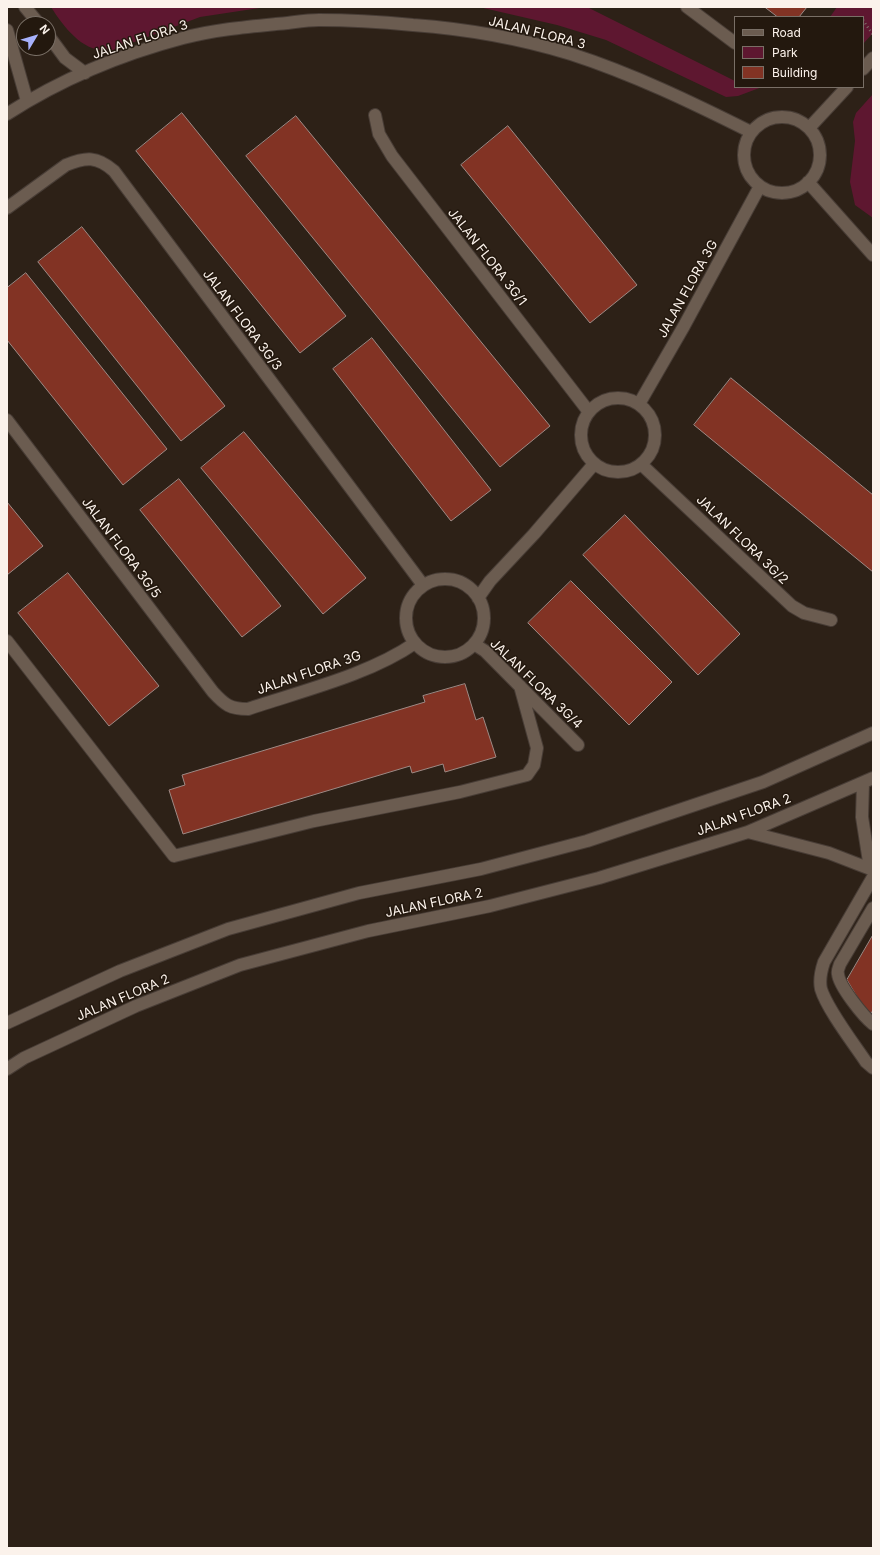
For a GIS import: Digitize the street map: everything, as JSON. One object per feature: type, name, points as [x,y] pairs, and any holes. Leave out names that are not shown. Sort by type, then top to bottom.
[{"type":"street","points":[[25,7],[32,16]]},
{"type":"street","points":[[687,7],[734,42]]},
{"type":"street","name":"JALAN FLORA 3","points":[[7,114],[27,101],[85,73],[119,59],[184,38],[240,28],[318,20],[378,22],[444,27],[497,35],[571,54],[676,95],[751,132]]},
{"type":"street","points":[[7,30],[27,101]]},
{"type":"street","points":[[56,46],[65,58],[85,73]]},
{"type":"street","points":[[864,68],[873,58]]},
{"type":"street","points":[[809,128],[846,88]]},
{"type":"street","name":"JALAN FLORA 3G/1","points":[[375,114],[379,134],[392,156],[589,412]]},
{"type":"street","points":[[773,117],[785,117],[798,120],[809,128],[817,143],[819,161],[816,172],[808,182],[799,188],[779,193],[767,191],[754,180],[746,169],[744,156],[745,143],[751,132],[760,123],[773,117]]},
{"type":"street","name":"JALAN FLORA 3G/3","points":[[7,208],[66,165],[75,161],[87,159],[98,160],[114,171],[423,585]]},
{"type":"street","points":[[808,182],[873,255]]},
{"type":"street","name":"JALAN FLORA 3G","points":[[639,404],[684,326],[760,186]]},
{"type":"street","points":[[612,398],[631,400],[639,404],[647,412],[653,422],[656,433],[650,456],[642,465],[629,471],[613,473],[603,470],[594,464],[584,450],[580,433],[583,422],[589,412],[603,401],[612,398]]},
{"type":"street","name":"JALAN FLORA 3G/5","points":[[7,420],[213,692]]},
{"type":"street","points":[[478,598],[490,581],[534,534],[594,464]]},
{"type":"street","name":"JALAN FLORA 3G/2","points":[[642,465],[792,606],[804,613],[831,620]]},
{"type":"street","points":[[454,580],[463,583],[472,589],[478,598],[484,617],[480,636],[474,644],[458,655],[444,657],[430,654],[415,643],[406,623],[406,612],[409,602],[423,585],[433,581],[454,580]]},
{"type":"street","points":[[7,641],[174,856],[314,820],[460,792],[527,775],[534,765],[537,748],[520,686]]},
{"type":"street","name":"JALAN FLORA 3G","points":[[213,692],[223,703],[235,709],[248,709],[340,678],[394,657],[415,643]]},
{"type":"street","name":"JALAN FLORA 3G/4","points":[[474,644],[484,651],[578,745]]},
{"type":"street","name":"JALAN FLORA 2","points":[[7,1023],[120,971],[228,929],[359,893],[481,869],[587,842],[763,782],[873,733]]},
{"type":"street","points":[[868,780],[862,817],[872,872],[824,962],[820,974],[821,988],[826,1000],[866,1062],[873,1068]]},
{"type":"street","name":"JALAN FLORA 2","points":[[7,1069],[24,1058],[136,1006],[240,965],[368,931],[490,906],[592,880],[748,832],[868,780]]},
{"type":"street","points":[[748,832],[830,852],[872,872]]},
{"type":"street","points":[[873,908],[840,964],[837,972],[840,982],[864,1016],[873,1024]]},
{"type":"path","points":[[864,22],[873,35]]},
{"type":"green space","points":[[51,7],[266,7],[200,17],[113,50],[103,50],[93,48],[77,39],[69,32]]},
{"type":"green space","points":[[479,7],[587,7],[734,80],[734,88],[759,88],[738,96],[726,97],[606,40],[557,25]]},
{"type":"green space","points":[[837,7],[873,7],[873,33],[864,43],[864,16],[831,16]]},
{"type":"green space","points":[[873,94],[873,218],[855,205],[850,182],[855,141],[853,122],[856,113]]},
{"type":"building","points":[[765,7],[807,7],[800,16],[777,16]]},
{"type":"building","points":[[182,113],[346,316],[300,353],[136,151]]},
{"type":"building","points":[[296,116],[550,426],[500,467],[246,156]]},
{"type":"building","points":[[508,126],[637,285],[590,323],[461,165]]},
{"type":"building","points":[[82,227],[225,406],[181,441],[38,262]]},
{"type":"building","points":[[26,273],[167,449],[123,485],[7,340],[7,288]]},
{"type":"building","points":[[372,338],[491,490],[451,521],[333,369]]},
{"type":"building","points":[[731,378],[873,495],[873,572],[694,425]]},
{"type":"building","points":[[244,432],[366,578],[323,614],[201,468]]},
{"type":"building","points":[[179,479],[281,606],[242,637],[140,510]]},
{"type":"building","points":[[7,502],[43,546],[7,575]]},
{"type":"building","points":[[625,515],[740,634],[698,675],[583,555]]},
{"type":"building","points":[[68,573],[159,686],[109,726],[18,613]]},
{"type":"building","points":[[571,581],[672,682],[629,725],[528,623]]},
{"type":"building","points":[[465,684],[476,720],[483,717],[496,757],[445,772],[443,764],[412,773],[410,766],[183,834],[169,790],[185,785],[182,775],[425,702],[423,696]]},
{"type":"building","points":[[873,935],[873,1010],[869,1017],[847,980]]}]
